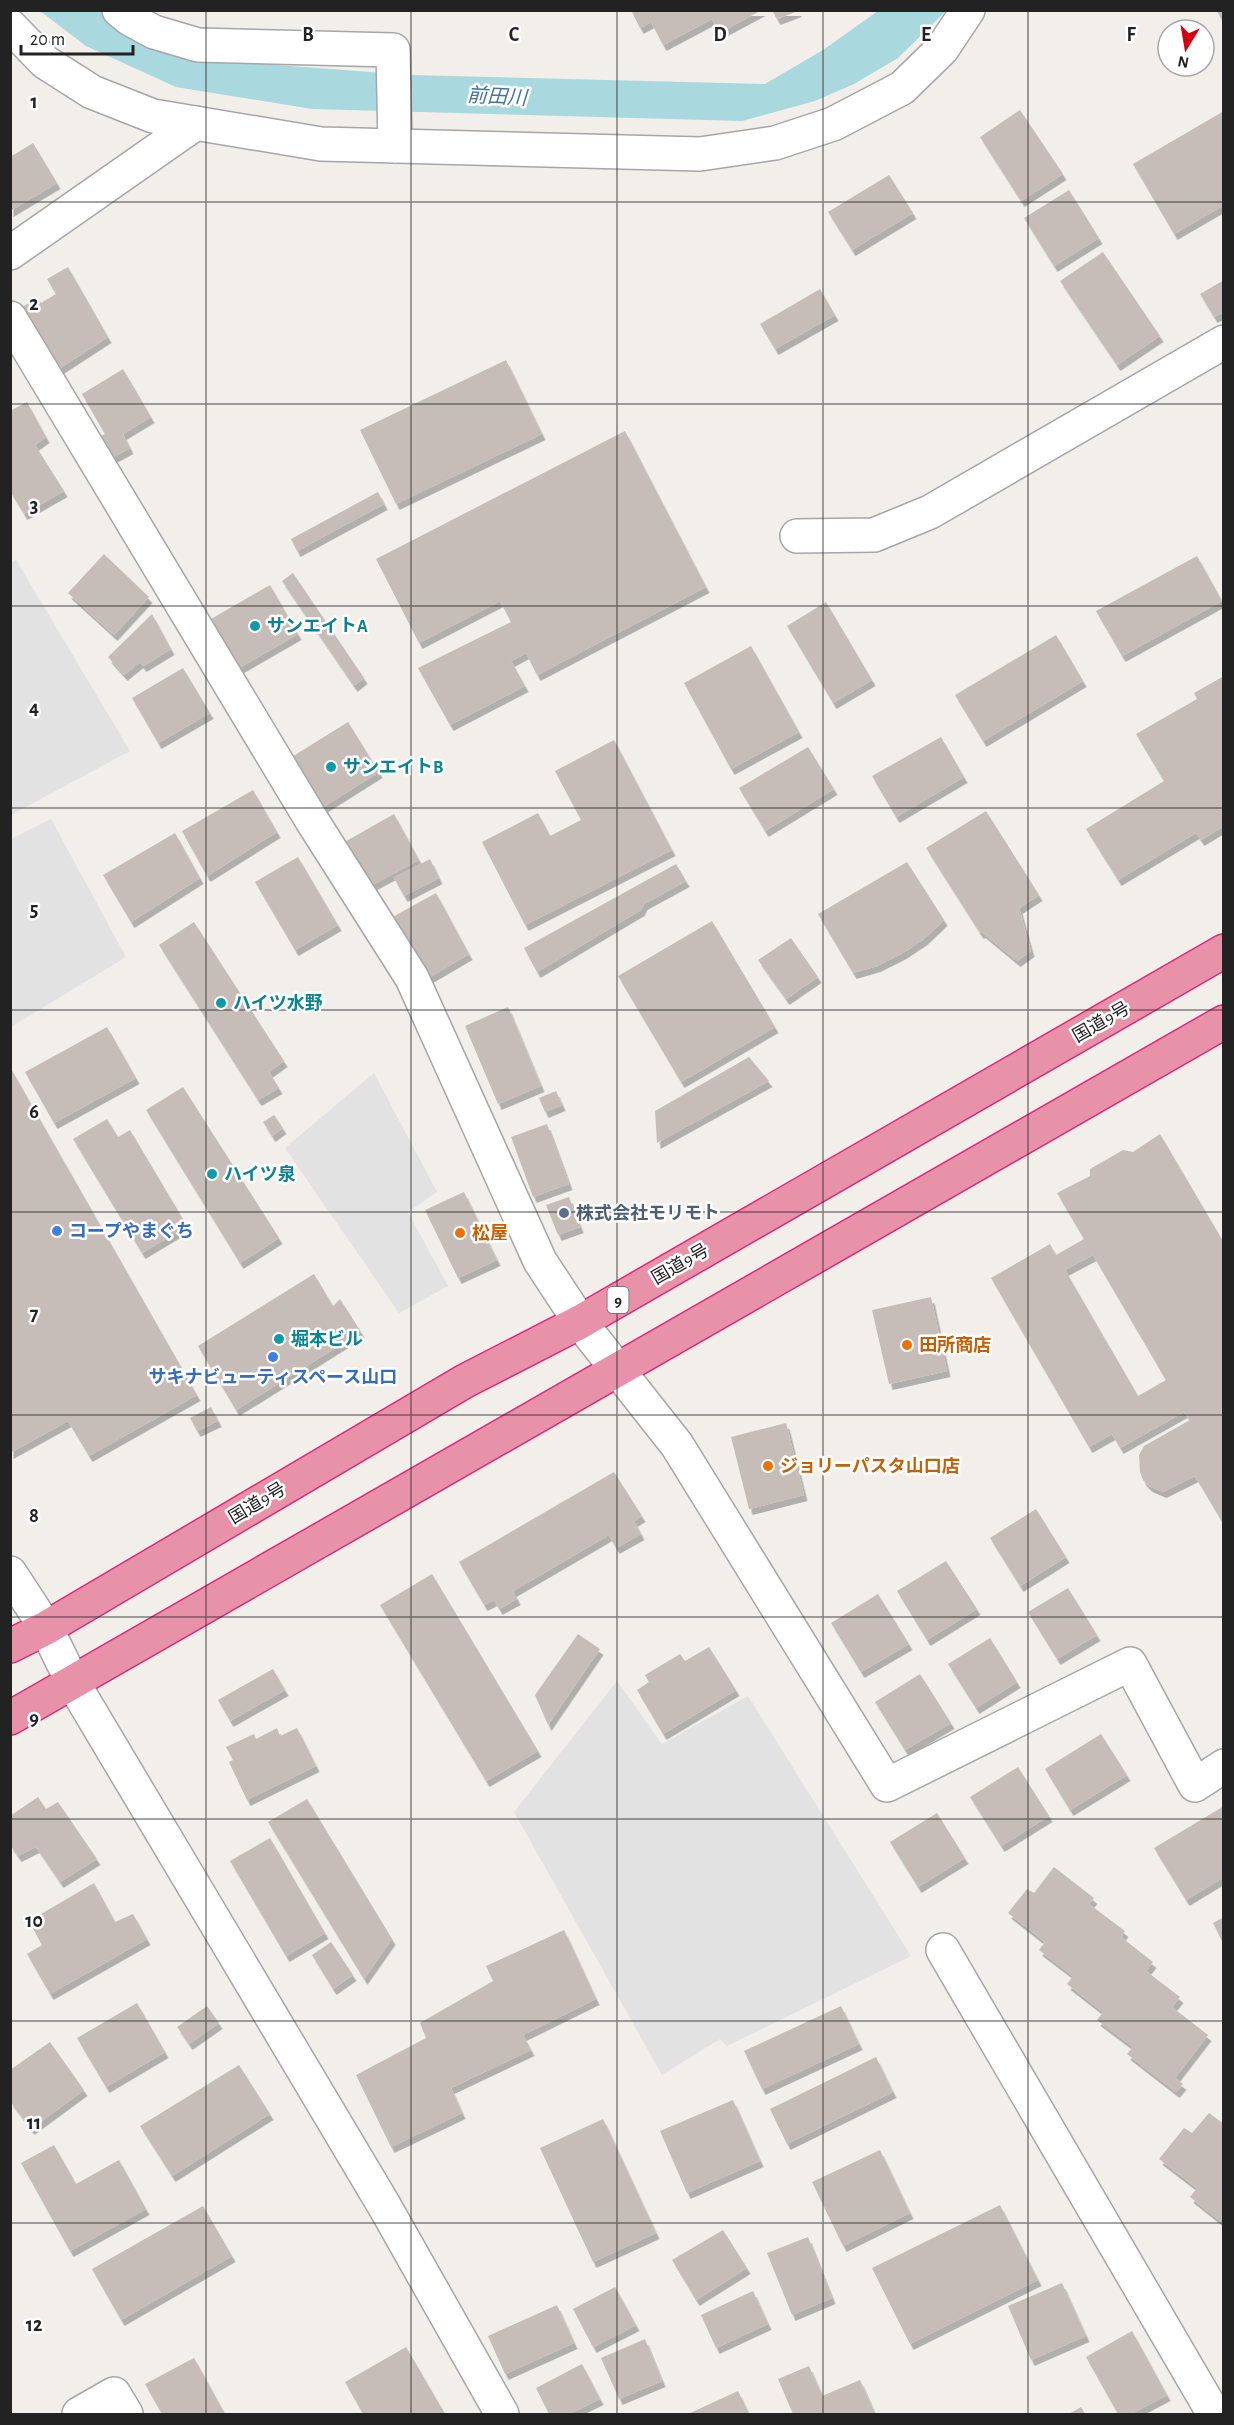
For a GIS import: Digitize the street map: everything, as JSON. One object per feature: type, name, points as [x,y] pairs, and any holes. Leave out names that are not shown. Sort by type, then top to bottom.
[{"type":"highway","name":"国道9号","points":[[10,1646],[46,1628],[465,1381],[580,1322],[1224,951]]},
{"type":"highway","points":[[10,1718],[1224,1022]]},
{"type":"street","points":[[119,10],[130,20],[153,32],[198,45],[393,50],[395,146]]},
{"type":"street","points":[[10,26],[45,62],[92,92],[153,116],[321,144],[700,154],[775,143],[833,124],[902,88],[942,49],[968,10]]},
{"type":"street","points":[[10,253],[196,123]]},
{"type":"street","points":[[10,318],[311,819],[412,978],[540,1261],[580,1322],[677,1445],[887,1785],[1130,1665],[1195,1785],[1224,1766]]},
{"type":"street","points":[[797,536],[874,535],[930,512],[1224,342]]},
{"type":"street","points":[[10,1573],[46,1628],[73,1683],[385,2207],[502,2415]]},
{"type":"street","points":[[943,1950],[1215,2415]]},
{"type":"street","points":[[79,2415],[114,2394],[126,2415]]},
{"type":"shaded area","points":[[16,560],[130,751],[11,815],[10,563]]},
{"type":"shaded area","points":[[51,819],[126,957],[11,1027],[11,839]]},
{"type":"shaded area","name":"松屋","points":[[374,1073],[437,1192],[408,1212],[448,1286],[399,1313],[285,1148]]},
{"type":"shaded area","points":[[617,1681],[662,1744],[748,1696],[911,1956],[727,2046],[720,2039],[662,2075],[514,1812]]},
{"type":"water","name":"前田川","points":[[40,11],[104,11],[199,59],[411,75],[765,84],[823,50],[878,11],[946,11],[898,58],[854,84],[815,101],[742,121],[312,109],[176,87],[86,46]]},
{"type":"building","points":[[631,10],[762,10],[719,33],[712,19],[663,45],[651,22],[640,28]]},
{"type":"building","points":[[772,10],[798,10],[798,11],[777,19]]},
{"type":"building","points":[[1216,10],[1224,10],[1224,23]]},
{"type":"building","points":[[1020,110],[1063,174],[1021,201],[980,137]]},
{"type":"building","points":[[1224,111],[1224,205],[1174,234],[1133,164]]},
{"type":"building","points":[[33,143],[57,183],[10,211],[10,157]]},
{"type":"building","points":[[889,175],[913,213],[852,250],[828,212]]},
{"type":"building","points":[[1069,190],[1099,238],[1054,266],[1024,218]]},
{"type":"building","points":[[1103,252],[1160,336],[1117,365],[1060,281]]},
{"type":"building","points":[[68,267],[108,337],[51,374],[30,320],[22,307],[38,298],[41,303],[56,294],[47,279]]},
{"type":"building","points":[[1224,280],[1224,312],[1214,317],[1200,294]]},
{"type":"building","points":[[820,289],[835,315],[775,349],[760,324]]},
{"type":"building","points":[[506,360],[542,434],[396,504],[360,430]]},
{"type":"building","points":[[123,369],[151,417],[123,434],[130,448],[102,463],[90,441],[105,434],[82,394]]},
{"type":"building","points":[[27,402],[46,437],[35,445],[64,491],[24,514],[10,491],[10,411]]},
{"type":"building","points":[[625,431],[706,587],[537,675],[526,653],[511,661],[525,686],[450,725],[418,668],[511,622],[500,601],[419,643],[376,559]]},
{"type":"building","points":[[378,492],[384,504],[297,551],[291,539]]},
{"type":"building","points":[[104,554],[149,597],[114,635],[68,593]]},
{"type":"building","points":[[1197,556],[1222,601],[1122,656],[1096,611]]},
{"type":"building","points":[[293,573],[364,678],[354,686],[282,581]]},
{"type":"building","name":"サンエイトA","points":[[270,585],[298,634],[239,668],[211,619]]},
{"type":"building","points":[[826,602],[872,680],[833,703],[787,626]]},
{"type":"building","points":[[152,614],[171,649],[143,666],[140,662],[124,675],[108,657]]},
{"type":"building","points":[[1056,635],[1083,681],[983,741],[955,695]]},
{"type":"building","points":[[751,646],[799,732],[731,769],[684,683]]},
{"type":"building","points":[[183,668],[210,713],[158,743],[132,698]]},
{"type":"building","points":[[1224,676],[1224,826],[1201,840],[1196,833],[1118,880],[1086,829],[1164,781],[1136,734],[1197,699],[1194,693]]},
{"type":"building","name":"サンエイトB","points":[[348,722],[379,772],[314,813],[282,763]]},
{"type":"building","points":[[941,737],[964,777],[896,817],[872,776]]},
{"type":"building","points":[[614,740],[672,850],[525,925],[482,842],[538,813],[550,836],[581,820],[555,771]]},
{"type":"building","points":[[808,747],[834,789],[765,831],[739,788]]},
{"type":"building","points":[[253,790],[277,832],[207,876],[182,831]]},
{"type":"building","points":[[986,811],[1039,895],[1019,908],[1031,951],[1017,961],[982,932],[980,933],[926,848]]},
{"type":"building","points":[[394,814],[419,860],[357,893],[334,848]]},
{"type":"building","points":[[175,833],[200,878],[131,922],[103,875]]},
{"type":"building","points":[[298,857],[338,925],[295,950],[255,882]]},
{"type":"building","points":[[430,859],[439,878],[404,896],[394,878]]},
{"type":"building","points":[[907,862],[944,920],[924,939],[903,953],[877,966],[853,973],[818,914]]},
{"type":"building","points":[[676,864],[686,881],[644,904],[641,910],[537,972],[524,948]]},
{"type":"building","points":[[436,893],[469,954],[411,988],[378,925]]},
{"type":"building","points":[[712,921],[775,1027],[681,1082],[618,976]]},
{"type":"building","name":"ハイツ水野","points":[[194,922],[284,1061],[269,1072],[279,1088],[258,1100],[159,945]]},
{"type":"building","points":[[791,938],[818,977],[786,999],[758,960]]},
{"type":"building","points":[[508,1007],[541,1086],[498,1104],[465,1026]]},
{"type":"building","points":[[107,1027],[136,1078],[54,1123],[25,1072]]},
{"type":"building","points":[[749,1057],[769,1081],[657,1143],[655,1111]]},
{"type":"building","name":"コープやまぐち","points":[[10,1067],[197,1395],[89,1456],[68,1421],[10,1453]]},
{"type":"building","name":"ハイツ泉","points":[[183,1087],[279,1238],[240,1263],[146,1110]]},
{"type":"building","points":[[556,1091],[562,1105],[545,1112],[539,1098]]},
{"type":"building","points":[[274,1115],[283,1128],[272,1136],[263,1122]]},
{"type":"building","points":[[107,1119],[118,1137],[130,1130],[187,1226],[142,1253],[73,1139]]},
{"type":"building","points":[[547,1124],[569,1184],[533,1197],[511,1137]]},
{"type":"building","points":[[1160,1134],[1224,1243],[1224,1525],[1195,1476],[1163,1492],[1149,1486],[1143,1480],[1140,1472],[1139,1455],[1144,1446],[1190,1420],[1184,1412],[1120,1448],[1112,1434],[1089,1447],[991,1278],[1050,1244],[1056,1255],[1084,1239],[1057,1193],[1090,1176],[1090,1169],[1123,1150],[1133,1152]],"holes":[[[1093,1255],[1166,1380],[1138,1396],[1065,1270]]]},
{"type":"building","points":[[464,1192],[497,1260],[458,1278],[425,1210]]},
{"type":"building","points":[[569,1197],[580,1227],[558,1235],[546,1205]]},
{"type":"building","name":"堀本ビル","points":[[314,1274],[333,1306],[340,1299],[361,1332],[236,1410],[198,1346]]},
{"type":"building","points":[[931,1297],[947,1371],[889,1384],[872,1310]]},
{"type":"building","points":[[211,1407],[218,1421],[197,1431],[190,1418]]},
{"type":"building","name":"ジョリーパスタ山口店","points":[[786,1423],[804,1495],[749,1509],[731,1437]]},
{"type":"building","points":[[614,1472],[642,1516],[634,1521],[641,1534],[616,1548],[609,1535],[513,1591],[517,1599],[499,1609],[494,1600],[484,1605],[459,1562]]},
{"type":"building","points":[[1036,1509],[1066,1557],[1020,1586],[990,1538]]},
{"type":"building","points":[[946,1561],[977,1609],[927,1640],[897,1591]]},
{"type":"building","points":[[432,1574],[538,1751],[486,1781],[380,1605]]},
{"type":"building","points":[[1068,1588],[1097,1635],[1057,1659],[1028,1612]]},
{"type":"building","points":[[878,1594],[909,1644],[861,1672],[831,1623]]},
{"type":"building","points":[[578,1634],[600,1649],[548,1725],[535,1695]]},
{"type":"building","points":[[990,1638],[1017,1682],[976,1708],[948,1664]]},
{"type":"building","points":[[709,1647],[736,1690],[663,1734],[637,1690],[649,1682],[645,1675],[680,1654],[685,1661]]},
{"type":"building","points":[[273,1669],[285,1690],[230,1721],[218,1700]]},
{"type":"building","points":[[920,1674],[951,1723],[905,1750],[875,1702]]},
{"type":"building","points":[[277,1728],[280,1736],[297,1728],[316,1766],[247,1800],[229,1762],[233,1760],[226,1747],[254,1734],[256,1739]]},
{"type":"building","points":[[1101,1734],[1127,1775],[1070,1810],[1045,1769]]},
{"type":"building","points":[[1018,1767],[1049,1816],[1001,1846],[970,1797]]},
{"type":"building","points":[[38,1797],[46,1809],[58,1802],[97,1859],[60,1882],[36,1847],[18,1856],[10,1845],[10,1816]]},
{"type":"building","points":[[307,1799],[392,1939],[364,1979],[268,1822]]},
{"type":"building","points":[[1224,1806],[1224,1877],[1186,1900],[1154,1848]]},
{"type":"building","points":[[937,1813],[965,1858],[918,1887],[890,1842]]},
{"type":"building","points":[[270,1838],[325,1933],[286,1956],[230,1861]]},
{"type":"building","points":[[1054,1867],[1094,1898],[1089,1904],[1125,1931],[1121,1937],[1153,1962],[1146,1971],[1180,1997],[1172,2007],[1208,2035],[1175,2078],[1183,2084],[1176,2092],[1127,2054],[1133,2047],[1097,2020],[1103,2012],[1067,1984],[1073,1976],[1039,1950],[1045,1942],[1008,1913],[1027,1889],[1034,1893]]},
{"type":"building","points":[[94,1883],[115,1922],[133,1914],[147,1939],[50,1994],[27,1954],[42,1945],[29,1921]]},
{"type":"building","points":[[1224,1917],[1224,1945],[1213,1923]]},
{"type":"building","points":[[564,1930],[596,1999],[523,2035],[531,2050],[451,2088],[462,2113],[391,2147],[356,2075],[426,2038],[420,2023],[493,1981],[486,1966]]},
{"type":"building","points":[[331,1942],[353,1975],[333,1989],[312,1955]]},
{"type":"building","points":[[137,2003],[165,2052],[106,2087],[77,2038]]},
{"type":"building","points":[[207,2006],[219,2023],[189,2044],[177,2027]]},
{"type":"building","points":[[841,2006],[859,2044],[762,2089],[744,2051]]},
{"type":"building","points":[[50,2042],[84,2090],[31,2129],[10,2101],[10,2070]]},
{"type":"building","points":[[876,2057],[893,2092],[787,2144],[770,2109]]},
{"type":"building","points":[[239,2065],[270,2114],[172,2176],[140,2126]]},
{"type":"building","points":[[733,2100],[760,2161],[687,2193],[660,2131]]},
{"type":"building","points":[[1209,2113],[1224,2124],[1224,2224],[1190,2197],[1197,2188],[1159,2159],[1184,2128],[1192,2133]]},
{"type":"building","points":[[603,2119],[656,2233],[593,2262],[540,2148]]},
{"type":"building","points":[[54,2145],[76,2184],[119,2160],[146,2209],[70,2251],[21,2163]]},
{"type":"building","points":[[880,2150],[910,2213],[843,2246],[812,2182]]},
{"type":"building","points":[[1000,2205],[1038,2280],[910,2344],[872,2268]]},
{"type":"building","points":[[203,2206],[232,2256],[121,2320],[92,2269]]},
{"type":"building","points":[[723,2230],[747,2268],[696,2300],[672,2260]]},
{"type":"building","points":[[808,2237],[832,2298],[792,2315],[767,2253]]},
{"type":"building","points":[[1062,2283],[1086,2336],[1031,2360],[1008,2306]]},
{"type":"building","points":[[615,2287],[636,2325],[593,2347],[573,2309]]},
{"type":"building","points":[[753,2291],[768,2324],[716,2348],[701,2315]]},
{"type":"building","points":[[557,2305],[574,2343],[505,2374],[488,2336]]},
{"type":"building","points":[[1132,2331],[1167,2395],[1131,2414],[1118,2414],[1086,2357]]},
{"type":"building","points":[[645,2339],[662,2381],[619,2399],[601,2358]]},
{"type":"building","points":[[406,2347],[445,2414],[363,2414],[345,2382]]},
{"type":"building","points":[[194,2358],[225,2414],[162,2414],[145,2384]]},
{"type":"building","points":[[582,2364],[600,2399],[569,2414],[549,2414],[536,2388]]},
{"type":"building","points":[[809,2366],[822,2396],[860,2380],[875,2414],[793,2414],[778,2379]]},
{"type":"building","points":[[738,2391],[749,2414],[688,2414]]},
{"type":"building","points":[[1081,2407],[1085,2414],[1069,2414]]},
{"type":"place","name":"サンエイトA","points":[[255,626]]},
{"type":"place","name":"サンエイトB","points":[[331,767]]},
{"type":"place","name":"ハイツ水野","points":[[221,1003]]},
{"type":"place","name":"ハイツ泉","points":[[212,1174]]},
{"type":"place","name":"株式会社モリモト","points":[[564,1213]]},
{"type":"place","name":"コープやまぐち","points":[[57,1231]]},
{"type":"place","name":"松屋","points":[[460,1233]]},
{"type":"place","name":"堀本ビル","points":[[279,1339]]},
{"type":"place","name":"田所商店","points":[[907,1345]]},
{"type":"place","name":"サキナビューティスペース山口","points":[[273,1357]]},
{"type":"place","name":"ジョリーパスタ山口店","points":[[768,1466]]}]
